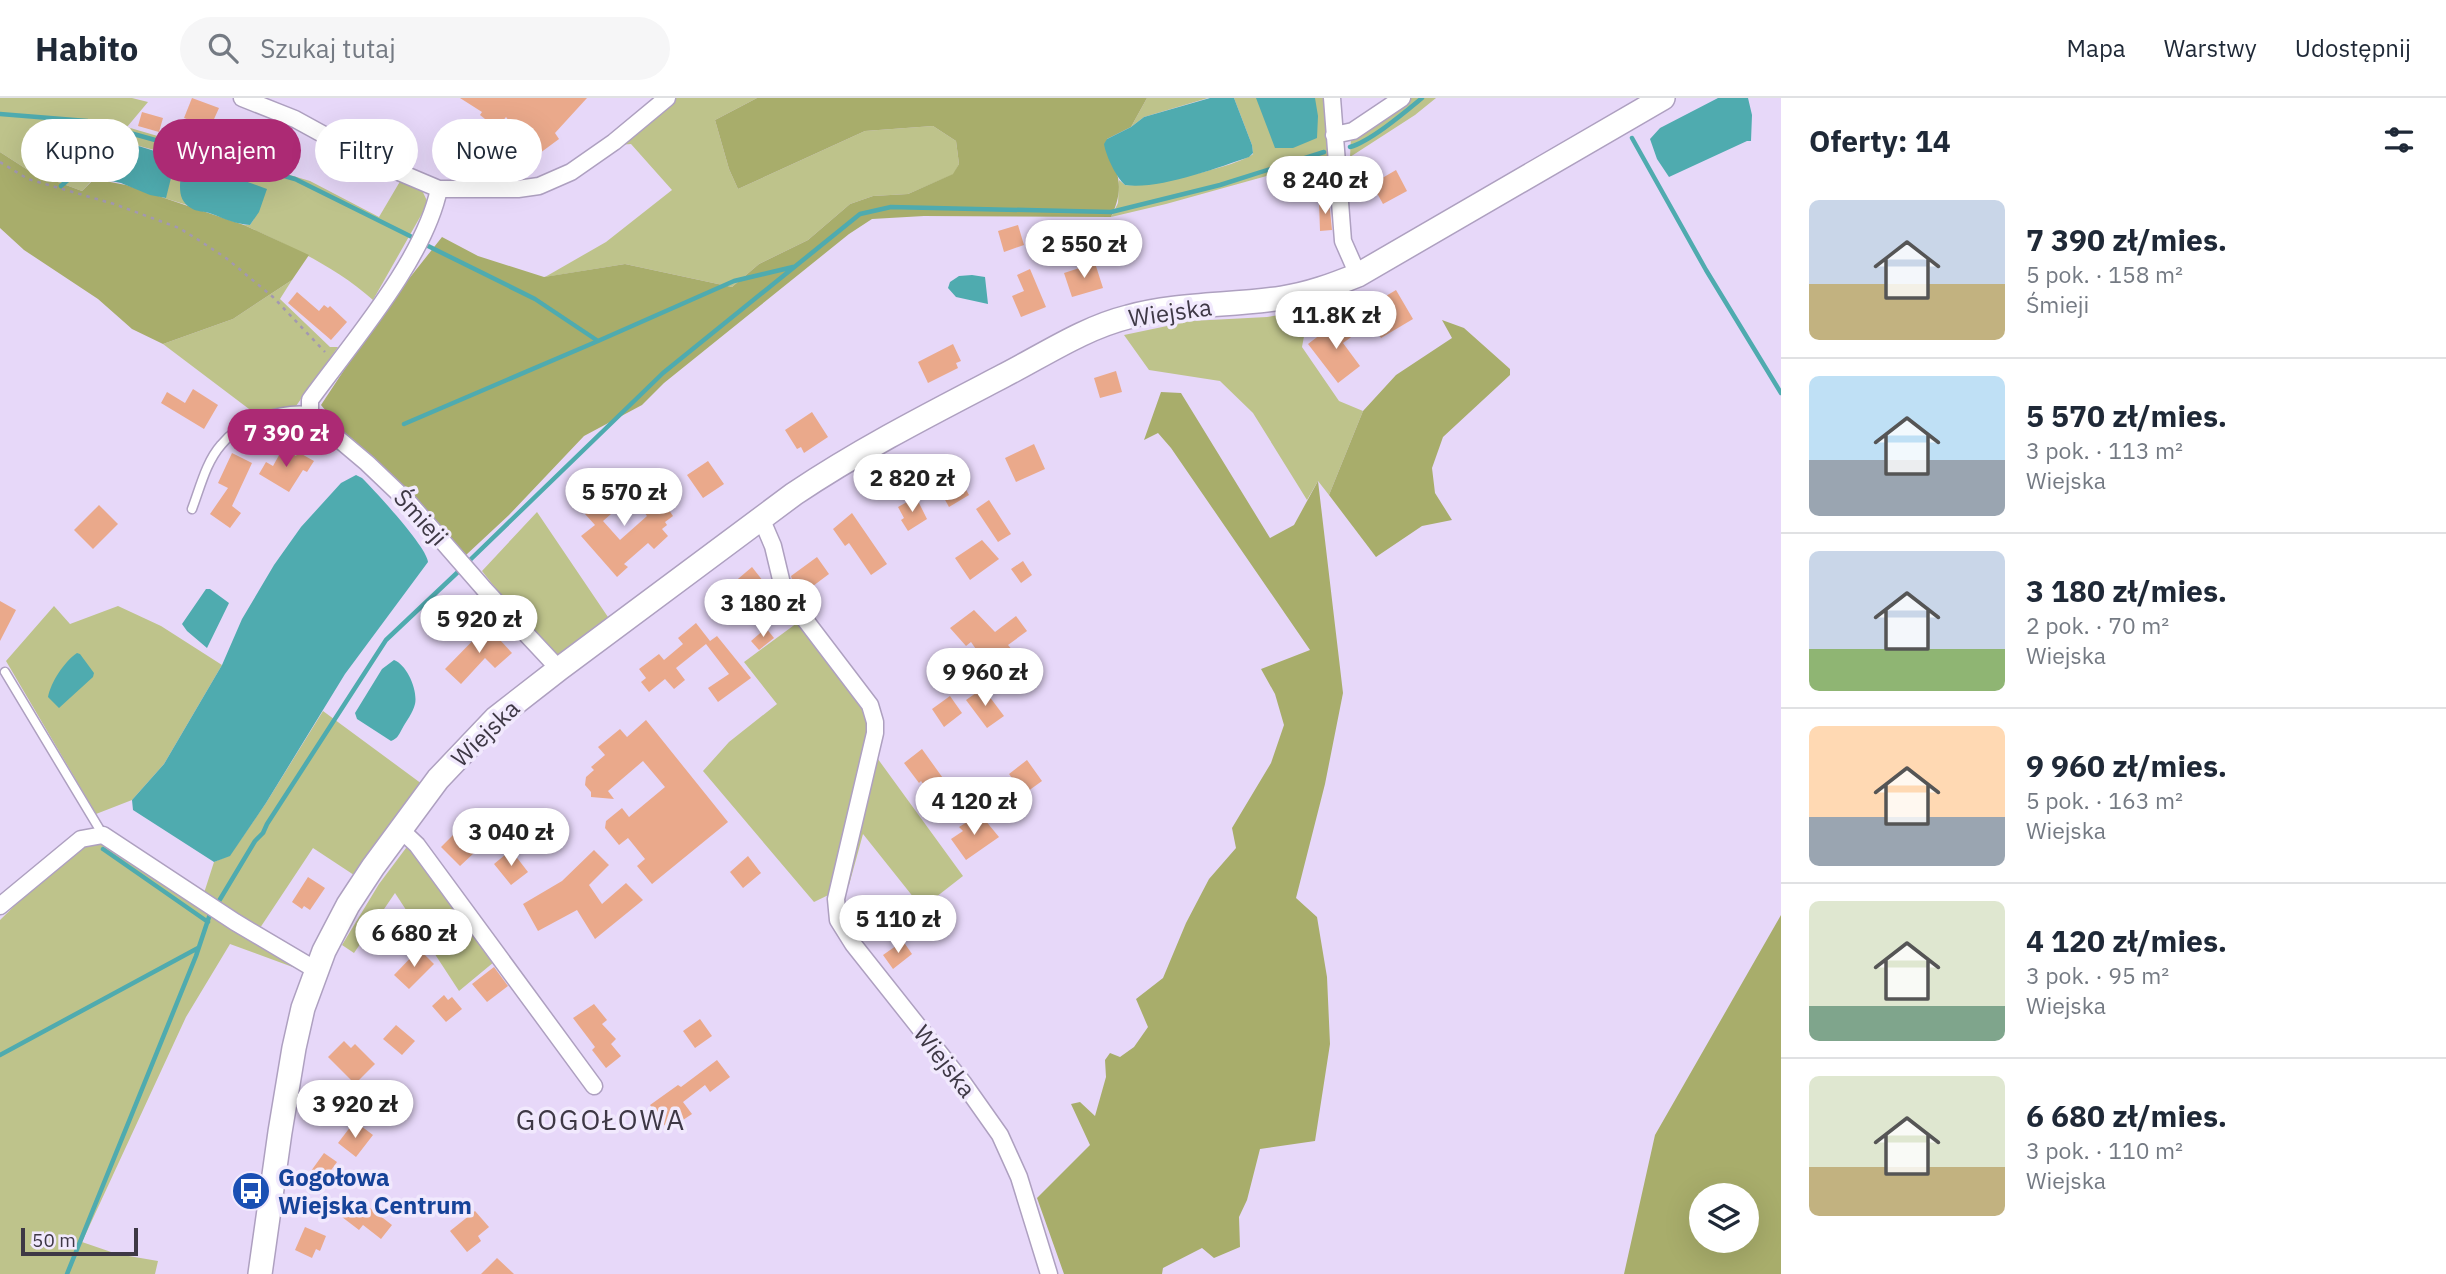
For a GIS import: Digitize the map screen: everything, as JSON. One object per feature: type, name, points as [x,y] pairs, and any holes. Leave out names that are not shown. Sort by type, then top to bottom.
[{"type":"street","points":[[243,98],[295,119],[368,159],[439,189],[518,190],[557,180],[571,172],[614,142],[667,98]]},
{"type":"street","points":[[1332,98],[1343,241],[1358,275]]},
{"type":"street","points":[[1334,135],[1353,131],[1402,98]]},
{"type":"street","name":"Wiejska","points":[[260,1274],[294,1048],[316,970],[348,905],[400,829],[438,779],[496,718],[761,518],[863,451],[1104,325],[1161,309],[1291,297],[1321,290],[1358,275],[1664,98]]},
{"type":"street","points":[[309,411],[310,400],[411,256],[435,209],[439,189]]},
{"type":"street","name":"Śmieji","points":[[309,411],[320,425],[368,463],[410,504],[559,669]]},
{"type":"street","name":"Wiejska","points":[[761,518],[770,537],[784,592],[867,701],[875,722],[836,899],[838,920],[853,944],[964,1084],[1000,1135],[1019,1177],[1049,1274]]},
{"type":"street","points":[[400,829],[416,845],[594,1086]]},
{"type":"street","points":[[0,906],[81,839],[103,835],[235,922],[316,970]]},
{"type":"lane","points":[[192,509],[210,463],[220,445],[231,435],[257,419],[298,410],[309,411]]},
{"type":"lane","points":[[5,672],[103,835]]},
{"type":"path","points":[[0,162],[28,179],[114,204],[179,228],[197,239],[226,258],[273,298],[313,339],[335,367]]},
{"type":"shaded area","points":[[0,98],[132,98],[148,102],[134,119],[21,119],[21,166],[0,152]]},
{"type":"shaded area","points":[[674,98],[757,98],[715,120],[729,169],[738,189],[865,131],[933,126],[956,141],[959,164],[954,174],[908,194],[873,196],[850,204],[808,240],[759,264],[732,287],[625,264],[545,277],[606,242],[672,190],[631,144],[618,145]]},
{"type":"shaded area","points":[[757,98],[1147,98],[1131,127],[1107,139],[1108,152],[1119,183],[1111,217],[924,216],[872,219],[849,234],[664,383],[642,405],[584,436],[509,515],[466,555],[409,494],[341,429],[321,405],[381,314],[442,237],[478,256],[544,277],[625,264],[732,287],[759,264],[808,240],[850,204],[873,196],[908,194],[953,174],[959,164],[956,141],[933,126],[865,131],[738,189],[729,169],[715,120]]},
{"type":"shaded area","points":[[1147,98],[1208,98],[1144,117],[1131,127]]},
{"type":"shaded area","points":[[1210,98],[1234,98],[1253,153],[1249,157],[1187,177],[1154,184],[1125,185],[1115,172],[1107,154],[1104,144],[1107,139],[1144,117]]},
{"type":"shaded area","points":[[1234,98],[1325,98],[1328,159],[1111,217],[1118,203],[1119,180],[1125,185],[1135,185],[1170,180],[1211,170],[1253,154]]},
{"type":"shaded area","points":[[1256,98],[1315,98],[1317,138],[1293,148],[1275,148]]},
{"type":"shaded area","points":[[1409,98],[1436,98],[1415,115],[1350,157],[1351,137]]},
{"type":"shaded area","points":[[1718,98],[1748,98],[1752,115],[1751,141],[1669,177],[1657,159],[1650,139],[1660,128]]},
{"type":"shaded area","points":[[139,131],[153,135],[153,150],[139,146]]},
{"type":"shaded area","points":[[139,146],[153,150],[153,182],[170,182],[166,198],[150,195],[116,182],[139,182]]},
{"type":"shaded area","points":[[0,152],[21,166],[21,182],[58,182],[82,191],[91,182],[126,185],[244,225],[309,255],[292,280],[233,319],[163,344],[132,329],[98,299],[24,250],[0,228]]},
{"type":"shaded area","points":[[301,178],[379,217],[400,182],[410,182],[421,188],[428,203],[373,300],[327,267],[244,225],[250,225],[254,219],[209,182],[301,182]]},
{"type":"shaded area","points":[[58,182],[90,182],[82,191]]},
{"type":"shaded area","points":[[169,182],[181,182],[187,205],[161,197],[165,198]]},
{"type":"shaded area","points":[[180,182],[248,182],[267,189],[259,212],[250,225],[195,210],[182,199]]},
{"type":"shaded area","points":[[959,276],[985,277],[988,304],[956,297],[948,288],[950,282]]},
{"type":"shaded area","points":[[292,280],[280,299],[330,347],[338,347],[296,406],[253,412],[163,344],[233,319]]},
{"type":"shaded area","points":[[1309,310],[1302,347],[1339,401],[1363,411],[1329,495],[1318,481],[1307,500],[1253,413],[1220,381],[1149,370],[1124,335],[1191,321],[1267,317]]},
{"type":"shaded area","points":[[1442,320],[1464,328],[1510,369],[1510,375],[1443,437],[1432,468],[1435,493],[1452,520],[1422,526],[1376,557],[1329,495],[1363,411],[1396,375],[1452,338]]},
{"type":"shaded area","points":[[1161,392],[1181,393],[1270,538],[1294,525],[1318,481],[1343,693],[1325,784],[1296,898],[1317,917],[1327,977],[1330,1044],[1315,1141],[1260,1149],[1247,1200],[1239,1217],[1240,1247],[1214,1258],[1202,1248],[1163,1268],[1162,1274],[1064,1274],[1037,1198],[1090,1145],[1071,1104],[1080,1102],[1095,1116],[1106,1077],[1105,1060],[1110,1053],[1120,1057],[1134,1047],[1148,1027],[1136,999],[1163,978],[1186,923],[1209,879],[1236,848],[1232,828],[1271,763],[1284,725],[1275,694],[1261,669],[1310,650],[1171,448],[1158,433],[1144,440]]},
{"type":"shaded area","points":[[356,475],[362,478],[400,519],[419,544],[428,562],[345,674],[266,803],[230,856],[214,862],[133,810],[132,800],[164,764],[222,665],[242,619],[274,565],[301,527],[341,483]]},
{"type":"shaded area","points":[[537,512],[610,620],[560,658],[507,603],[482,571]]},
{"type":"shaded area","points":[[206,589],[229,603],[207,648],[182,624]]},
{"type":"shaded area","points":[[54,606],[70,624],[118,606],[161,626],[222,665],[164,764],[132,800],[96,814],[6,661]]},
{"type":"shaded area","points":[[802,607],[881,709],[875,755],[963,876],[922,908],[863,834],[849,885],[814,902],[703,771],[729,742],[777,704],[744,662],[797,623]]},
{"type":"shaded area","points":[[77,653],[94,673],[93,677],[59,708],[48,697],[55,679]]},
{"type":"shaded area","points":[[394,660],[407,672],[413,685],[415,704],[398,736],[391,741],[357,719],[355,713],[382,669]]},
{"type":"shaded area","points":[[323,711],[422,784],[357,877],[313,848],[260,928],[204,893],[214,862],[230,855]]},
{"type":"shaded area","points":[[103,843],[298,969],[230,944],[186,1017],[82,1242],[117,1254],[158,1261],[155,1274],[0,1274],[0,920],[43,878],[86,845]]},
{"type":"shaded area","points":[[409,844],[494,962],[459,991],[395,893],[354,953],[342,945],[379,884]]},
{"type":"shaded area","points":[[1781,915],[1781,1274],[1624,1274],[1655,1135]]},
{"type":"building","points":[[192,98],[219,108],[214,119],[184,118]]},
{"type":"building","points":[[460,98],[587,98],[555,133],[559,139],[542,152],[542,119],[485,119],[480,115],[482,112]]},
{"type":"building","points":[[142,112],[163,118],[153,119],[153,130],[139,126]]},
{"type":"building","points":[[1396,170],[1407,191],[1383,204],[1372,184]]},
{"type":"building","points":[[1329,200],[1332,230],[1320,231],[1319,202]]},
{"type":"building","points":[[1018,225],[1024,245],[1004,252],[998,231]]},
{"type":"building","points":[[1095,263],[1103,288],[1072,297],[1064,273]]},
{"type":"building","points":[[1030,269],[1046,307],[1021,317],[1012,296],[1024,291],[1017,275]]},
{"type":"building","points":[[1396,290],[1413,319],[1381,338],[1364,309]]},
{"type":"building","points":[[297,292],[319,311],[324,305],[328,308],[330,306],[347,322],[331,340],[288,303]]},
{"type":"building","points":[[1342,318],[1354,335],[1343,343],[1360,366],[1338,383],[1308,344]]},
{"type":"building","points":[[953,344],[961,361],[956,363],[958,368],[928,383],[918,362]]},
{"type":"building","points":[[1116,371],[1122,392],[1100,398],[1094,378]]},
{"type":"building","points":[[193,389],[218,405],[204,429],[161,403],[167,392],[185,403]]},
{"type":"building","points":[[812,412],[828,437],[804,453],[801,447],[797,449],[785,430]]},
{"type":"building","points":[[1034,444],[1045,469],[1016,482],[1005,458]]},
{"type":"building","points":[[283,448],[296,456],[298,452],[314,461],[307,472],[303,470],[289,492],[259,474],[266,462],[273,466]]},
{"type":"building","points":[[232,453],[252,463],[232,506],[241,513],[230,528],[210,514],[228,488],[218,483]]},
{"type":"building","points":[[708,461],[724,484],[703,498],[687,475]]},
{"type":"building","points":[[958,475],[969,495],[949,507],[938,487]]},
{"type":"building","points":[[587,481],[597,493],[594,496],[611,514],[603,521],[620,540],[647,516],[632,495],[650,483],[673,516],[665,522],[667,525],[662,529],[668,536],[654,549],[648,543],[624,564],[628,567],[617,577],[581,536],[595,525],[585,514],[589,510],[574,491]]},
{"type":"building","points":[[916,497],[927,519],[908,531],[901,520],[904,518],[898,507]]},
{"type":"building","points":[[989,500],[1011,534],[998,542],[976,509]]},
{"type":"building","points":[[99,505],[118,524],[93,549],[74,530]]},
{"type":"building","points":[[852,513],[887,564],[871,575],[849,543],[845,546],[833,529]]},
{"type":"building","points":[[982,540],[999,559],[970,580],[955,558]]},
{"type":"building","points":[[817,557],[829,574],[801,595],[791,576]]},
{"type":"building","points":[[1023,561],[1032,575],[1021,583],[1011,569]]},
{"type":"building","points":[[752,567],[763,581],[744,598],[732,584]]},
{"type":"building","points":[[0,601],[16,610],[0,641]]},
{"type":"building","points":[[974,610],[995,632],[1016,616],[1027,631],[1008,645],[1020,659],[996,678],[971,642],[966,646],[950,628]]},
{"type":"building","points":[[696,623],[710,641],[717,636],[751,678],[718,702],[708,688],[729,674],[706,644],[676,668],[685,680],[674,689],[665,679],[649,692],[641,682],[646,678],[639,669],[659,654],[664,660],[683,644],[678,638]]},
{"type":"building","points":[[487,626],[512,653],[495,668],[485,658],[461,684],[445,669]]},
{"type":"building","points":[[766,628],[774,638],[759,650],[751,641]]},
{"type":"building","points":[[983,688],[1004,716],[987,728],[966,700]]},
{"type":"building","points":[[950,696],[962,713],[944,727],[932,709]]},
{"type":"building","points":[[646,720],[728,822],[652,884],[637,866],[645,859],[628,838],[619,845],[605,828],[606,821],[622,808],[629,817],[665,787],[643,761],[608,791],[614,799],[591,797],[591,792],[585,785],[586,777],[594,770],[591,767],[605,755],[598,747],[620,729],[627,737]]},
{"type":"building","points":[[922,749],[958,799],[942,811],[921,781],[919,783],[904,763]]},
{"type":"building","points":[[1027,760],[1042,781],[1024,794],[1009,774]]},
{"type":"building","points":[[489,809],[504,825],[460,866],[441,847],[453,835],[457,839]]},
{"type":"building","points":[[980,814],[999,837],[966,860],[951,839],[963,831],[959,827]]},
{"type":"building","points":[[511,850],[528,872],[511,885],[494,864]]},
{"type":"building","points":[[594,850],[609,865],[589,885],[602,904],[626,883],[643,900],[595,939],[577,910],[538,931],[523,904],[562,881]]},
{"type":"building","points":[[748,856],[761,873],[743,888],[730,872]]},
{"type":"building","points":[[308,877],[325,888],[310,910],[304,906],[302,909],[292,902]]},
{"type":"building","points":[[874,903],[886,920],[866,934],[854,917]]},
{"type":"building","points":[[903,941],[912,954],[893,969],[883,955]]},
{"type":"building","points":[[419,949],[434,964],[409,989],[394,975]]},
{"type":"building","points":[[494,967],[508,986],[487,1002],[472,984]]},
{"type":"building","points":[[444,995],[448,1000],[452,997],[462,1009],[446,1022],[432,1006]]},
{"type":"building","points":[[594,1004],[607,1020],[602,1024],[616,1039],[611,1044],[621,1056],[606,1068],[592,1050],[595,1047],[573,1018]]},
{"type":"building","points":[[700,1019],[712,1036],[695,1048],[683,1031]]},
{"type":"building","points":[[396,1025],[415,1041],[402,1055],[383,1039]]},
{"type":"building","points":[[344,1041],[351,1048],[355,1044],[375,1064],[355,1084],[328,1057]]},
{"type":"building","points":[[717,1060],[730,1077],[710,1092],[705,1085],[683,1102],[692,1114],[668,1130],[650,1105],[678,1085],[681,1087]]},
{"type":"building","points":[[351,1126],[358,1130],[361,1126],[373,1135],[356,1157],[338,1143]]},
{"type":"building","points":[[324,1153],[337,1162],[324,1180],[311,1171]]},
{"type":"building","points":[[357,1198],[392,1225],[381,1239],[363,1225],[359,1230],[342,1217]]},
{"type":"building","points":[[475,1211],[489,1227],[478,1236],[481,1241],[467,1252],[450,1231]]},
{"type":"building","points":[[305,1227],[326,1236],[320,1251],[316,1249],[312,1258],[295,1250]]},
{"type":"building","points":[[497,1258],[514,1274],[481,1274]]},
{"type":"waterway","points":[[1350,147],[1378,133],[1422,98]]},
{"type":"waterway","points":[[0,114],[87,121],[295,179],[412,237]]},
{"type":"waterway","points":[[1632,138],[1706,270],[1781,393]]},
{"type":"waterway","points":[[470,560],[663,373],[860,214],[891,207],[1111,212],[1220,185],[1324,152]]},
{"type":"waterway","points":[[61,186],[66,182]]},
{"type":"waterway","points":[[424,244],[535,299],[598,341],[734,281],[793,267]]},
{"type":"waterway","points":[[404,424],[598,341]]},
{"type":"waterway","points":[[219,901],[386,640],[459,571]]},
{"type":"waterway","points":[[103,849],[208,922]]},
{"type":"waterway","points":[[67,1274],[196,956],[210,914]]},
{"type":"waterway","points":[[0,1055],[198,948]]},
{"type":"place","name":"Gogołowa Wiejska Centrum","points":[[251,1191]]},
{"type":"district","name":"GOGOŁOWA","points":[[601,1119]]}]
